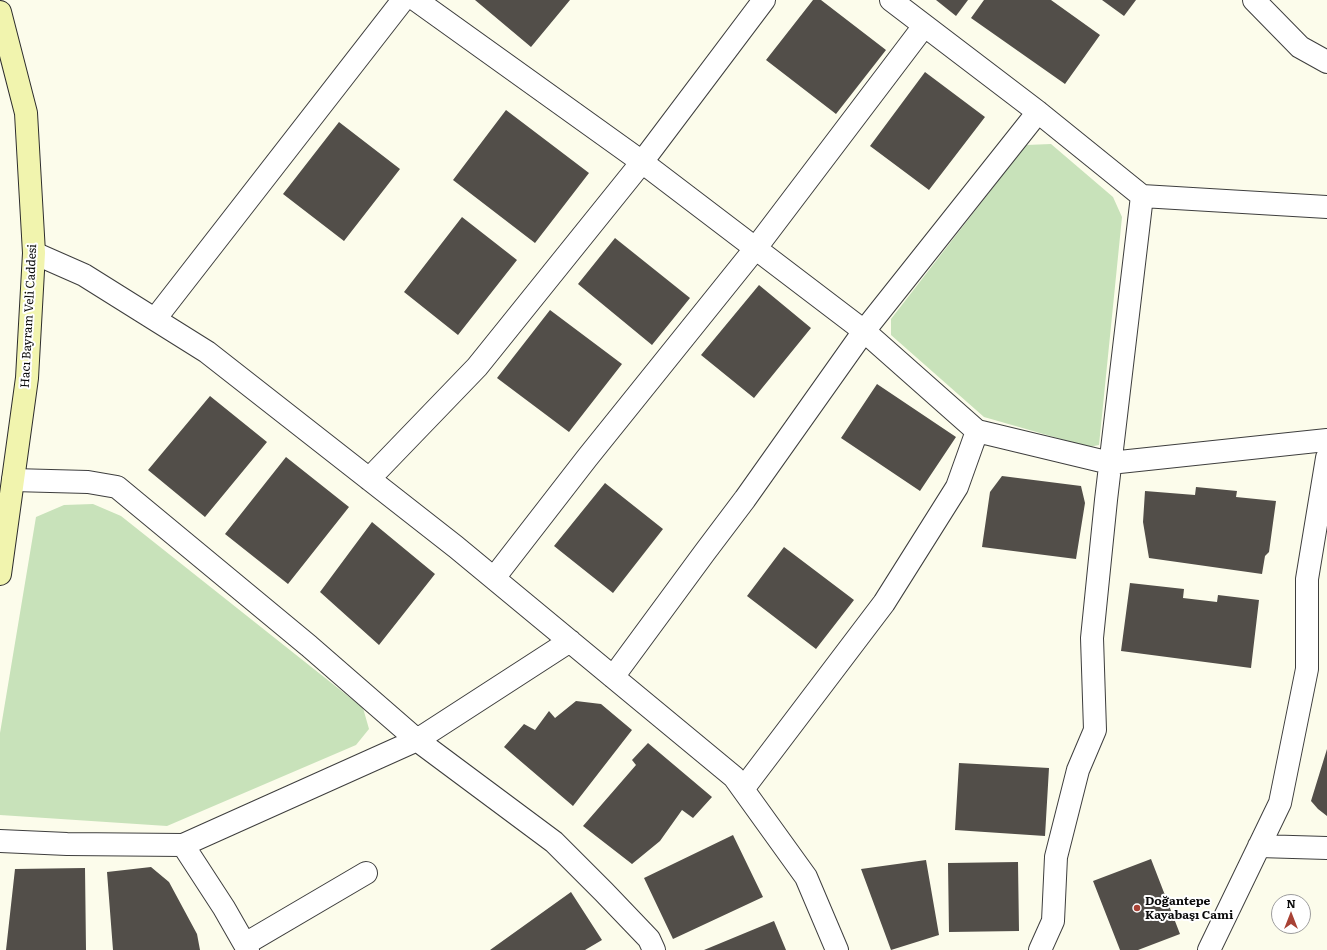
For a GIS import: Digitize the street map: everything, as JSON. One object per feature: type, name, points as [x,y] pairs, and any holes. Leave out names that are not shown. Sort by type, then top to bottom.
[{"type":"main road","name":"Hacı Bayram Veli Caddesi","points":[[0,12],[26,113],[34,253],[26,378],[0,574]]},
{"type":"street","points":[[155,319],[403,0]]},
{"type":"street","points":[[416,0],[642,162],[864,331],[977,431],[1110,463],[1327,440]]},
{"type":"street","points":[[369,479],[477,367],[642,162],[764,0]]},
{"type":"street","points":[[891,0],[1038,112],[1142,196],[1327,207]]},
{"type":"street","points":[[1254,0],[1300,47],[1327,62]]},
{"type":"street","points":[[494,578],[587,458],[755,249],[924,26]]},
{"type":"street","points":[[613,677],[745,499],[864,331],[1038,112]]},
{"type":"street","points":[[1040,950],[1053,921],[1056,857],[1078,770],[1095,730],[1092,638],[1110,463],[1142,196]]},
{"type":"street","points":[[34,253],[84,275],[207,352],[456,547],[734,777],[806,877],[838,950]]},
{"type":"street","points":[[743,789],[884,602],[957,487],[977,431]]},
{"type":"street","points":[[1209,950],[1280,803],[1307,669],[1307,579],[1327,458]]},
{"type":"street","points":[[13,480],[88,482],[117,488],[309,646],[418,740],[554,842],[644,934],[654,950]]},
{"type":"street","points":[[0,841],[67,844],[183,845],[418,740],[570,641]]},
{"type":"street","points":[[183,845],[224,908],[247,947],[366,873]]},
{"type":"street","points":[[1260,846],[1327,848]]},
{"type":"green space","points":[[1051,144],[1113,197],[1122,217],[1099,445],[1089,447],[984,417],[891,335],[891,319],[1026,145]]},
{"type":"green space","points":[[93,504],[121,516],[363,708],[369,729],[356,745],[167,826],[0,815],[0,733],[36,517],[64,505]]},
{"type":"building","points":[[475,0],[570,0],[531,47]]},
{"type":"building","points":[[813,0],[821,0],[886,50],[836,114],[766,60]]},
{"type":"building","points":[[936,0],[968,0],[956,16]]},
{"type":"building","points":[[984,0],[1051,0],[1100,35],[1065,84],[971,18]]},
{"type":"building","points":[[1102,0],[1136,0],[1124,16]]},
{"type":"building","points":[[925,72],[985,117],[929,190],[870,146]]},
{"type":"building","points":[[506,110],[589,173],[535,243],[453,180]]},
{"type":"building","points":[[339,122],[400,169],[344,241],[283,194]]},
{"type":"building","points":[[462,217],[517,260],[458,335],[404,292]]},
{"type":"building","points":[[615,238],[690,298],[652,345],[578,284]]},
{"type":"building","points":[[759,285],[811,328],[754,398],[701,355]]},
{"type":"building","points":[[550,310],[622,364],[569,432],[497,378]]},
{"type":"building","points":[[877,384],[956,437],[920,491],[841,438]]},
{"type":"building","points":[[210,396],[267,442],[205,517],[148,470]]},
{"type":"building","points":[[286,457],[349,507],[288,584],[225,534]]},
{"type":"building","points":[[1002,476],[1081,486],[1085,503],[1076,559],[982,547],[990,492]]},
{"type":"building","points":[[605,483],[663,529],[613,593],[554,546]]},
{"type":"building","points":[[1196,487],[1237,491],[1236,497],[1276,501],[1269,552],[1265,556],[1262,574],[1149,558],[1143,522],[1145,491],[1195,495]]},
{"type":"building","points":[[372,522],[435,574],[379,645],[320,592]]},
{"type":"building","points":[[784,547],[854,600],[816,649],[747,596]]},
{"type":"building","points":[[1130,583],[1184,589],[1183,598],[1217,602],[1218,595],[1259,600],[1251,668],[1121,651]]},
{"type":"building","points":[[576,701],[601,704],[632,730],[573,806],[504,747],[524,724],[535,730],[549,711],[555,718]]},
{"type":"building","points":[[648,743],[712,797],[693,818],[682,810],[660,841],[632,864],[583,826],[636,765],[632,760]]},
{"type":"building","points":[[1327,749],[1327,816],[1311,801]]},
{"type":"building","points":[[959,763],[1049,768],[1045,836],[955,830]]},
{"type":"building","points":[[733,835],[763,897],[673,939],[644,878]]},
{"type":"building","name":"Doğantepe Kayabaşı Cami","points":[[1151,859],[1180,934],[1138,950],[1120,950],[1093,881]]},
{"type":"building","points":[[926,860],[939,935],[891,950],[861,869]]},
{"type":"building","points":[[1018,862],[1019,931],[949,932],[948,863]]},
{"type":"building","points":[[151,867],[169,882],[197,934],[200,950],[113,950],[107,872]]},
{"type":"building","points":[[85,868],[86,950],[6,950],[15,869]]},
{"type":"building","points":[[571,892],[602,940],[585,950],[490,950]]},
{"type":"building","points":[[774,921],[786,950],[704,950]]},
{"type":"place","name":"Doğantepe Kayabaşı Cami","points":[[1137,908]]}]
